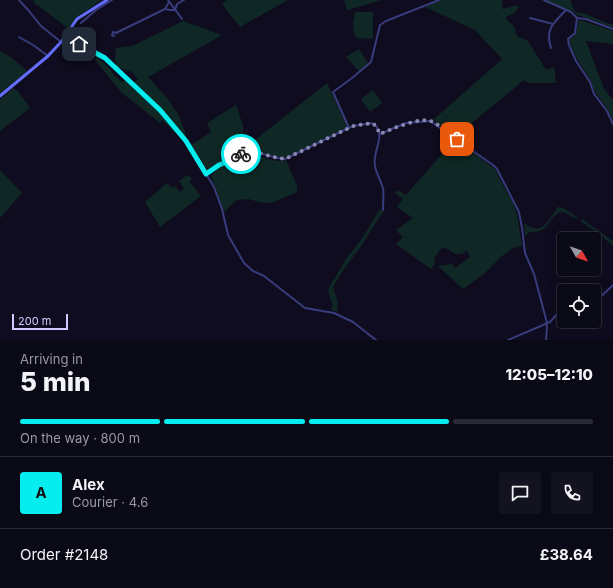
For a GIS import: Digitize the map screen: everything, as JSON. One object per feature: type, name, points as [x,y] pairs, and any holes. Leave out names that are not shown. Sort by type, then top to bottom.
[{"type":"main road","points":[[0,96],[48,56],[82,15],[107,0]]},
{"type":"street","points":[[19,0],[41,26],[62,40],[94,52],[105,58],[160,110],[186,141],[214,187],[228,235],[244,263],[253,271],[264,276],[305,308],[334,312],[353,322],[376,340]]},
{"type":"street","points":[[81,23],[85,18],[112,0]]},
{"type":"street","points":[[175,10],[177,4],[184,0]]},
{"type":"street","points":[[349,128],[333,92],[371,62],[379,27],[382,23],[439,0]]},
{"type":"street","points":[[544,0],[565,11],[571,12],[577,18],[586,19],[613,29]]},
{"type":"street","points":[[169,1],[177,4]]},
{"type":"street","points":[[165,9],[169,1]]},
{"type":"street","points":[[169,1],[182,19]]},
{"type":"street","points":[[116,33],[165,9],[175,10]]},
{"type":"street","points":[[551,48],[548,36],[549,29],[565,11]]},
{"type":"street","points":[[82,15],[85,18]]},
{"type":"street","points":[[530,18],[553,24]]},
{"type":"street","points":[[577,18],[575,33],[569,38],[568,41],[576,61],[590,82],[594,94],[607,111],[613,124]]},
{"type":"street","points":[[19,37],[48,56]]},
{"type":"street","points":[[380,134],[406,123],[429,120],[495,167],[519,212],[525,253],[534,274],[547,327],[546,340]]},
{"type":"street","points":[[206,174],[219,165],[234,159],[245,151],[254,151],[285,159],[356,125],[372,123],[376,126],[380,134],[374,157],[374,165],[383,190],[383,210]]},
{"type":"street","points":[[601,298],[613,285]]},
{"type":"street","points":[[547,327],[557,314]]},
{"type":"street","points":[[508,340],[551,321]]},
{"type":"green space","points":[[34,0],[102,0],[81,14],[68,28],[33,2]]},
{"type":"green space","points":[[227,0],[288,0],[240,27],[222,4]]},
{"type":"green space","points":[[344,0],[382,0],[347,10]]},
{"type":"green space","points":[[442,0],[503,0],[502,9],[517,5],[519,7],[514,13],[506,17],[506,19],[514,26],[517,36],[528,41],[546,70],[554,67],[556,83],[529,83],[524,80],[455,137],[433,120],[502,59],[475,30],[425,7]]},
{"type":"green space","points":[[544,0],[570,0],[575,12],[586,14],[609,24],[613,24],[613,28],[577,15],[571,9],[571,12]]},
{"type":"green space","points":[[355,12],[373,12],[373,39],[357,38],[355,35],[353,23]]},
{"type":"green space","points":[[580,20],[613,31],[613,44],[586,41],[604,89],[613,100],[613,120],[608,110],[595,92],[589,77],[577,59],[569,41],[576,34],[578,22]]},
{"type":"green space","points":[[183,21],[222,35],[148,77],[167,98],[178,114],[186,134],[183,137],[171,120],[133,83],[138,79],[132,72],[117,67],[115,57],[116,48],[132,46]]},
{"type":"green space","points":[[359,49],[368,63],[359,71],[346,57]]},
{"type":"green space","points":[[0,51],[12,58],[27,71],[0,94]]},
{"type":"green space","points":[[97,57],[122,82],[125,80],[158,111],[176,131],[174,132],[162,120],[160,123],[121,92],[95,60]]},
{"type":"green space","points":[[327,83],[347,126],[346,129],[288,157],[283,158],[247,149],[246,147]]},
{"type":"green space","points":[[13,88],[16,91],[17,90],[30,108],[0,131],[0,100]]},
{"type":"green space","points":[[373,90],[382,103],[370,112],[361,99]]},
{"type":"green space","points":[[236,105],[243,126],[244,150],[236,157],[219,164],[207,173],[199,162],[191,145],[211,132],[207,123]]},
{"type":"green space","points":[[455,139],[495,169],[513,203],[517,214],[522,246],[507,252],[486,272],[463,289],[438,266],[452,264],[455,268],[470,257],[467,250],[462,254],[456,254],[442,247],[434,259],[435,263],[431,269],[396,244],[403,237],[396,230],[413,218],[397,207],[403,199],[395,193],[398,190],[406,195]]},
{"type":"green space","points":[[246,154],[276,161],[286,160],[297,186],[297,192],[274,202],[264,203],[248,199],[237,200],[224,212],[211,176],[220,167],[234,163]]},
{"type":"green space","points":[[0,170],[22,193],[0,218]]},
{"type":"green space","points":[[188,175],[192,179],[189,181],[201,196],[160,227],[145,202],[167,183],[172,188],[175,186],[180,192],[184,189],[179,181]]},
{"type":"green space","points":[[558,207],[563,208],[577,217],[577,219],[564,212],[560,212],[555,215],[545,228],[536,232],[529,232],[525,237],[524,223],[536,229],[540,228],[548,222]]},
{"type":"green space","points":[[380,209],[383,212],[333,287],[338,303],[338,312],[331,310],[333,306],[328,291],[330,286],[346,259],[361,240]]},
{"type":"green space","points":[[582,219],[600,232],[597,232],[581,222]]},
{"type":"green space","points":[[601,232],[613,241],[613,246],[601,236]]},
{"type":"way so far","points":[[241,154],[247,150],[285,159],[353,126],[372,123],[376,126],[380,134],[406,123],[429,120],[457,139]]},
{"type":"route","points":[[79,44],[105,58],[160,110],[186,141],[206,174],[219,165],[240,156],[241,154]]}]
